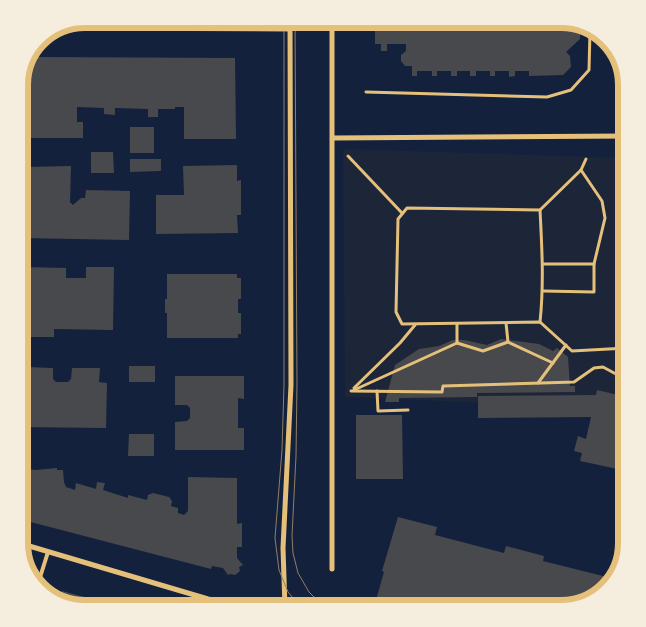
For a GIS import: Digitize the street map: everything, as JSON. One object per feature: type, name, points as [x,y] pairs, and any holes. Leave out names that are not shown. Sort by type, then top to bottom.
[{"type":"street","points":[[84,28],[290,29],[291,385],[283,548],[285,600]]},
{"type":"street","points":[[332,28],[332,569]]},
{"type":"street","points":[[333,138],[618,136]]},
{"type":"street","points":[[28,546],[212,600]]},
{"type":"lane","points":[[41,578],[48,552]]},
{"type":"path","points":[[366,92],[547,97],[571,90],[590,70],[590,35]]},
{"type":"path","points":[[348,156],[402,213]]},
{"type":"path","points":[[586,159],[581,170],[540,210],[407,208],[398,219],[396,312],[402,324],[540,322],[572,351],[618,348]]},
{"type":"path","points":[[543,291],[594,292],[594,264],[606,218],[602,201],[581,170]]},
{"type":"path","points":[[540,210],[543,264],[540,322]]},
{"type":"path","points":[[543,264],[594,264]]},
{"type":"path","points":[[506,323],[508,342]]},
{"type":"path","points":[[349,391],[400,344],[416,324]]},
{"type":"path","points":[[457,324],[457,343]]},
{"type":"path","points":[[349,391],[457,343],[483,351],[508,342],[553,364]]},
{"type":"path","points":[[538,383],[566,345]]},
{"type":"path","points":[[349,391],[442,392],[442,386],[574,382],[594,368],[603,367],[618,375]]},
{"type":"path","points":[[377,391],[378,410],[408,410]]},
{"type":"shaded area","points":[[343,149],[618,158],[618,409],[345,397]]},
{"type":"building","points":[[375,28],[565,28],[580,30],[580,39],[566,52],[570,56],[571,67],[563,75],[529,76],[529,71],[515,71],[515,76],[509,77],[509,71],[495,71],[495,76],[490,76],[490,71],[476,71],[476,76],[470,76],[470,71],[457,71],[457,76],[451,76],[451,71],[437,71],[437,76],[432,76],[432,71],[417,71],[417,76],[412,76],[412,66],[405,66],[401,61],[401,55],[406,51],[406,44],[387,44],[387,51],[381,51],[381,44],[375,44]]},
{"type":"building","points":[[35,56],[235,58],[236,139],[184,139],[184,107],[158,109],[158,117],[148,117],[148,109],[115,108],[115,115],[104,114],[104,108],[77,107],[77,122],[83,122],[83,138],[28,138],[28,81],[29,70]]},
{"type":"building","points":[[130,127],[154,127],[154,153],[130,153]]},
{"type":"building","points":[[91,152],[113,152],[114,173],[91,173]]},
{"type":"building","points":[[130,159],[161,159],[161,171],[130,172]]},
{"type":"building","points":[[237,165],[237,181],[241,180],[241,215],[237,215],[238,233],[156,234],[156,195],[184,195],[183,166]]},
{"type":"building","points":[[71,166],[70,202],[73,205],[81,198],[85,198],[86,190],[130,191],[129,240],[28,238],[28,167]]},
{"type":"building","points":[[28,267],[66,268],[66,278],[86,278],[86,267],[114,267],[113,330],[54,329],[54,337],[28,337]]},
{"type":"building","points":[[167,274],[237,274],[237,278],[241,278],[241,299],[238,299],[238,313],[241,313],[241,334],[238,334],[238,338],[167,338],[165,299],[167,299]]},
{"type":"building","points":[[501,339],[539,344],[553,351],[557,348],[568,357],[570,386],[575,386],[575,392],[477,393],[477,397],[399,398],[399,402],[385,402],[395,365],[419,349],[439,346],[453,340],[464,340],[487,345]]},
{"type":"building","points":[[129,366],[155,366],[155,382],[129,382]]},
{"type":"building","points":[[28,367],[53,368],[53,379],[56,382],[68,382],[71,379],[72,368],[100,368],[99,382],[107,383],[106,428],[28,427]]},
{"type":"building","points":[[175,376],[244,376],[244,399],[238,398],[238,428],[244,428],[244,450],[175,450],[175,422],[187,421],[190,418],[190,408],[187,405],[175,405]]},
{"type":"building","points":[[597,390],[618,395],[618,469],[580,461],[582,453],[574,451],[578,436],[586,439],[591,417],[478,418],[478,396],[596,395]]},
{"type":"building","points":[[356,415],[402,415],[403,479],[356,479]]},
{"type":"building","points":[[129,434],[154,434],[154,456],[128,456]]},
{"type":"building","points":[[57,468],[57,470],[63,470],[66,487],[75,490],[76,483],[96,489],[97,482],[105,483],[103,490],[128,498],[128,495],[147,500],[148,495],[153,493],[169,497],[172,501],[171,506],[178,508],[178,513],[184,515],[188,511],[188,477],[237,478],[237,524],[242,523],[242,547],[237,547],[237,558],[243,565],[239,567],[240,571],[235,575],[228,575],[223,568],[212,566],[211,569],[28,521],[28,469]]},
{"type":"building","points":[[398,517],[437,527],[435,535],[504,553],[506,546],[544,556],[543,561],[607,577],[590,592],[561,600],[376,600],[384,572],[382,571]]},
{"type":"building","points":[[62,591],[95,600],[70,598],[61,595]]},
{"type":"tram line","points":[[284,28],[284,385],[282,450],[275,538],[279,570],[288,592],[294,600]]},
{"type":"tram line","points":[[295,28],[297,383],[292,536],[293,553],[298,573],[309,592],[317,600]]}]
